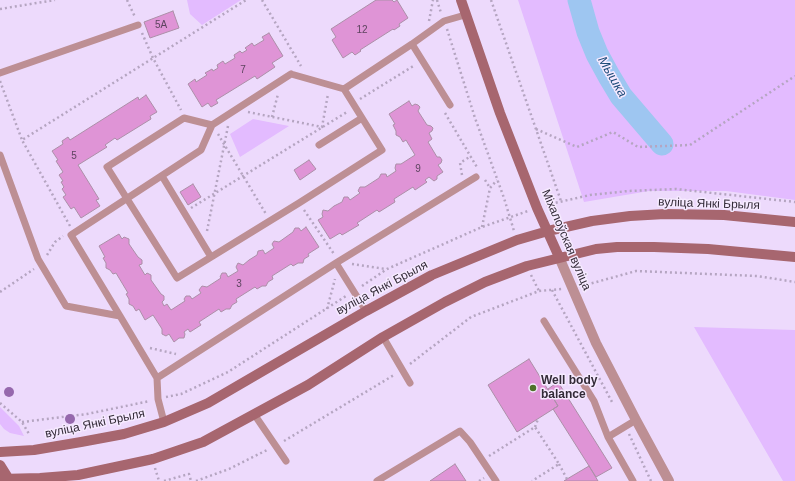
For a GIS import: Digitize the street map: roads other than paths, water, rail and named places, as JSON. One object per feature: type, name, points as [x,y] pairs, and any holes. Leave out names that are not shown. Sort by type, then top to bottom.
[{"type":"main road","name":"Міхалоўская вуліца","points":[[461,0],[500,114],[560,257]]},
{"type":"main road","name":"вуліца Янкі Брыля","points":[[0,452],[34,450],[81,442],[124,434],[164,422],[208,403],[366,311],[432,275],[517,240],[548,231],[592,221],[630,216],[665,214],[724,215],[795,222]]},
{"type":"main road","points":[[0,465],[6,479],[74,478],[153,459],[203,442],[308,385],[384,337],[445,302],[485,282],[527,266],[560,257],[596,249],[640,247],[708,249],[795,257]]},
{"type":"street","name":"Міхалоўская вуліца","points":[[560,257],[572,289],[596,343],[669,481]]},
{"type":"lane","points":[[344,89],[444,21],[466,15]]},
{"type":"lane","points":[[0,73],[138,25]]},
{"type":"lane","points":[[412,44],[450,104]]},
{"type":"lane","points":[[164,422],[158,399],[158,378],[71,235],[74,232],[127,198],[162,176],[201,150],[212,125],[291,74],[344,89],[382,150],[299,203],[176,278],[127,198],[107,167],[184,118],[212,125]]},
{"type":"lane","points":[[319,145],[362,118]]},
{"type":"lane","points":[[0,155],[38,259],[66,306],[120,316]]},
{"type":"lane","points":[[162,176],[211,257]]},
{"type":"lane","points":[[158,378],[338,263],[479,176]]},
{"type":"lane","points":[[338,263],[366,311]]},
{"type":"lane","points":[[544,321],[594,401],[608,437],[633,481]]},
{"type":"lane","points":[[384,337],[410,383]]},
{"type":"lane","points":[[254,414],[286,461]]},
{"type":"lane","points":[[608,437],[636,420]]},
{"type":"lane","points":[[377,481],[460,431],[470,442],[496,481]]},
{"type":"waterway","name":"Мышка","points":[[579,0],[588,32],[597,54],[609,76],[621,96],[662,144]]},
{"type":"place","name":"Well body balance","points":[[533,388]]}]
